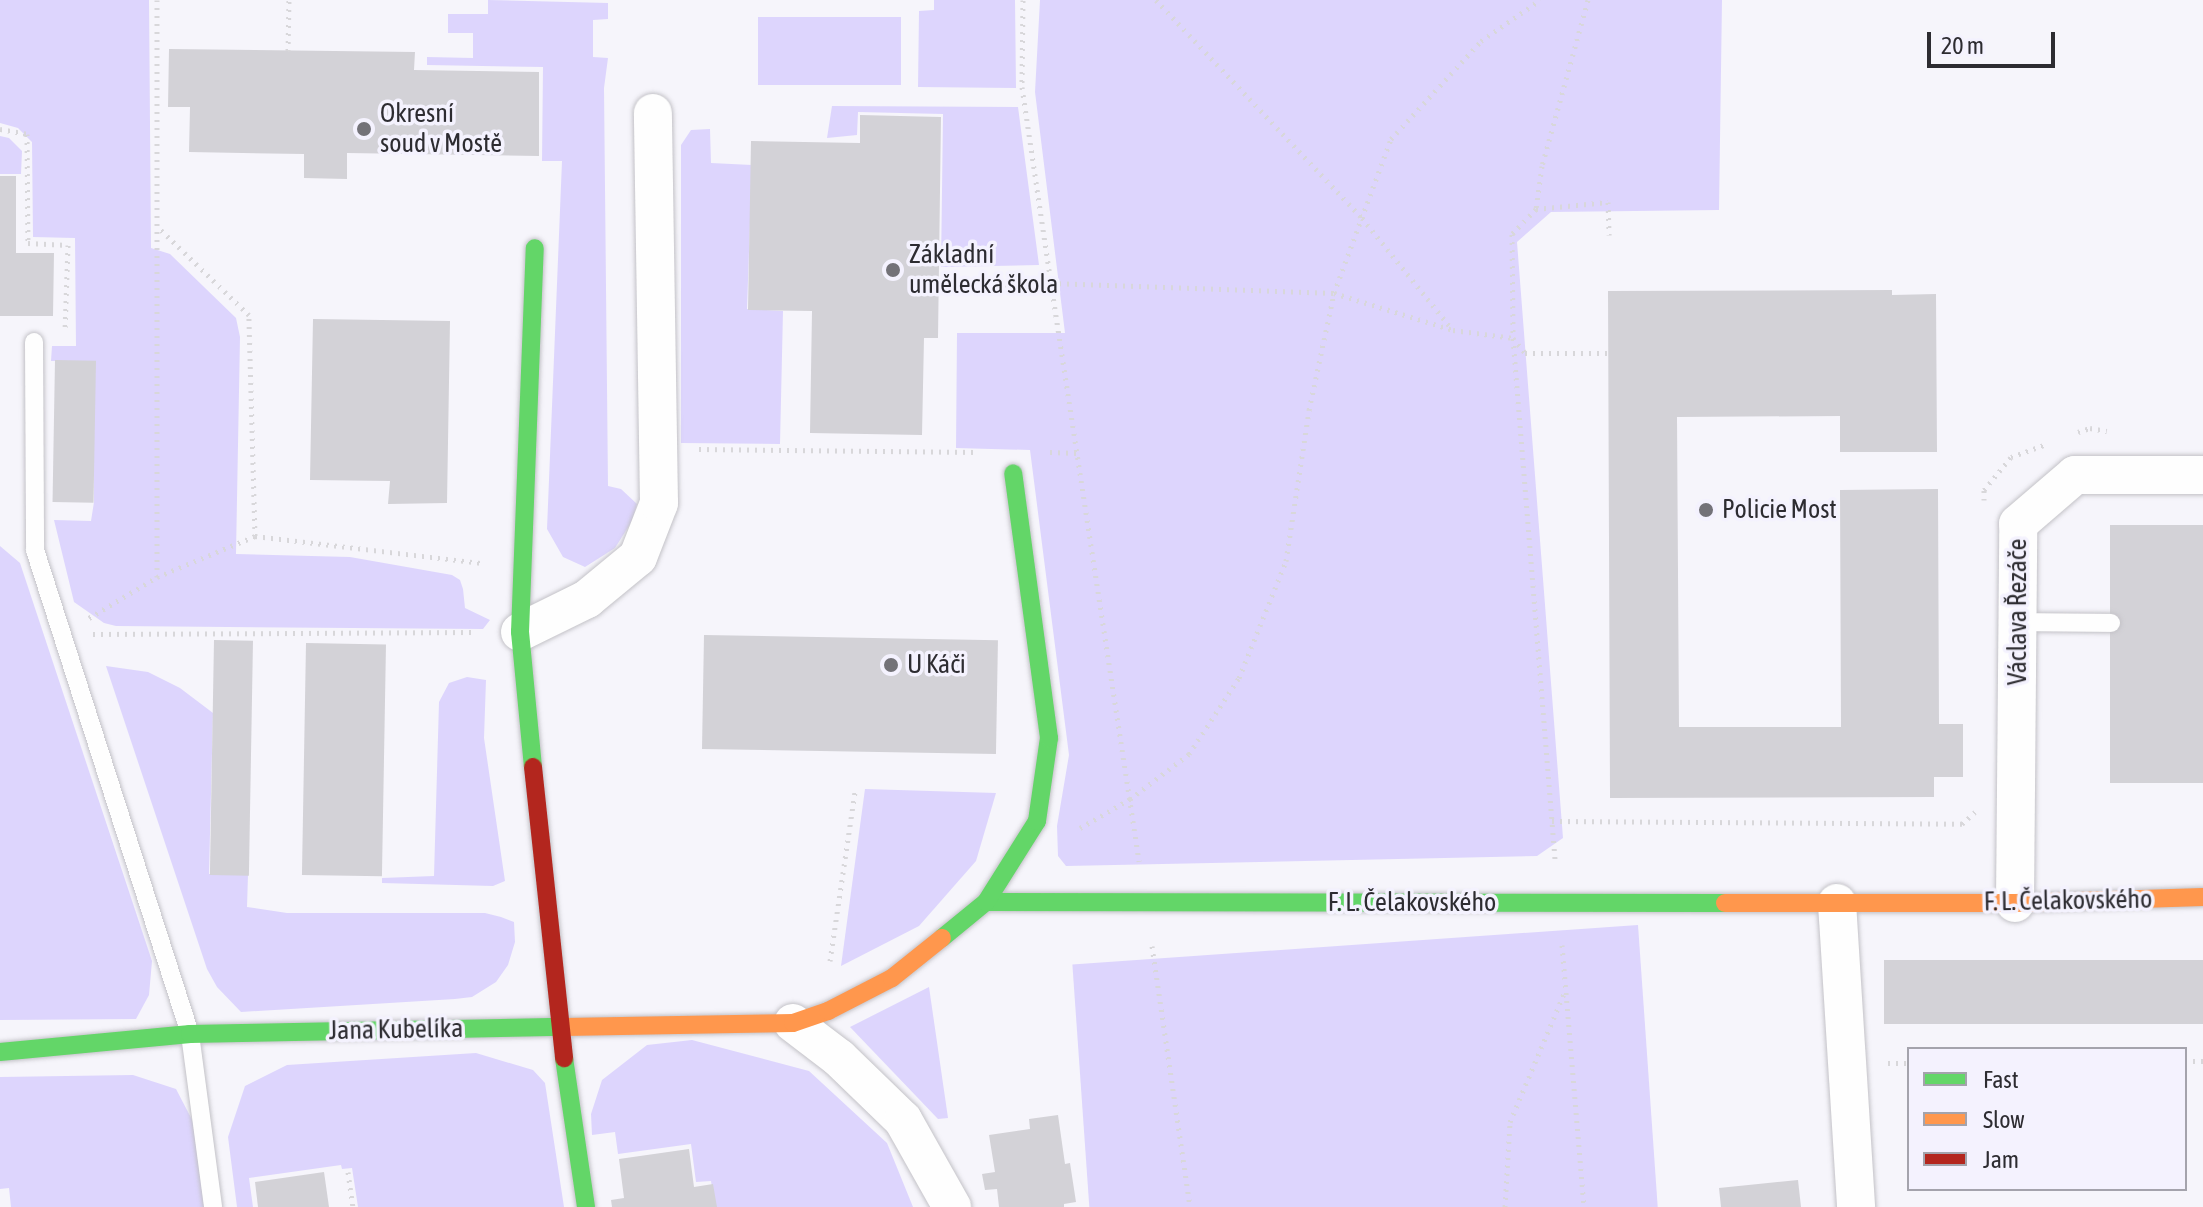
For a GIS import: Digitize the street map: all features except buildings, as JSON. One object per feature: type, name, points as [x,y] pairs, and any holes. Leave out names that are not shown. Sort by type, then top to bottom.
[{"type":"street","points":[[520,632],[587,599],[638,557],[659,503],[653,113]]},
{"type":"street","points":[[535,248],[520,632],[559,1027],[586,1207]]},
{"type":"street","name":"Jana Kubelíka","points":[[0,1052],[190,1034],[793,1023],[828,1011],[892,978],[986,902],[1015,861],[1037,821],[1049,738],[1013,473]]},
{"type":"street","name":"Václava Řezáče","points":[[2015,903],[2020,622],[2018,524],[2075,475],[2203,475]]},
{"type":"street","name":"F. L. Čelakovského","points":[[986,902],[2015,903],[2203,897]]},
{"type":"street","points":[[1837,903],[1856,1207]]},
{"type":"street","points":[[793,1023],[839,1058],[903,1120],[952,1207]]},
{"type":"lane","points":[[34,342],[35,550],[190,1034],[213,1207]]},
{"type":"lane","points":[[2020,622],[2111,623]]},
{"type":"path","points":[[157,0],[157,577]]},
{"type":"path","points":[[288,51],[289,0]]},
{"type":"path","points":[[1023,0],[1022,87],[1190,1207]]},
{"type":"path","points":[[1156,0],[1362,218],[1453,330]]},
{"type":"path","points":[[1077,830],[1130,799],[1189,754],[1239,678],[1286,561],[1309,410],[1334,293],[1391,139],[1481,41],[1540,0]]},
{"type":"path","points":[[1588,0],[1542,166],[1536,209],[1512,234],[1513,338],[1552,821],[1962,824],[1978,809]]},
{"type":"path","points":[[0,129],[27,134],[28,243],[68,245],[65,342],[34,342]]},
{"type":"path","points":[[1536,209],[1608,202],[1609,235]]},
{"type":"path","points":[[157,226],[249,315],[255,536]]},
{"type":"path","points":[[957,286],[1051,283],[1334,293],[1453,330],[1513,338],[1525,353],[1608,353]]},
{"type":"path","points":[[2064,437],[2090,428],[2119,434]]},
{"type":"path","points":[[1984,504],[1984,490],[2011,457],[2051,442]]},
{"type":"path","points":[[659,448],[980,452]]},
{"type":"path","points":[[1037,452],[1077,453]]},
{"type":"path","points":[[63,634],[157,577],[255,536],[523,568]]},
{"type":"path","points":[[63,634],[520,632]]},
{"type":"path","points":[[829,962],[855,792]]},
{"type":"path","points":[[1559,903],[1584,1207]]},
{"type":"path","points":[[1505,1207],[1510,1122],[1566,988]]},
{"type":"path","points":[[348,1172],[353,1207]]},
{"type":"shaded area","points":[[0,0],[149,0],[151,248],[170,254],[236,318],[240,337],[236,554],[350,557],[452,575],[460,580],[465,608],[490,620],[483,629],[116,626],[104,623],[74,602],[54,520],[91,521],[94,502],[94,361],[51,361],[52,346],[76,346],[75,238],[33,237],[32,142],[18,128],[0,123]]},
{"type":"shaded area","points":[[488,0],[608,3],[608,19],[593,20],[593,57],[608,58],[604,88],[608,486],[621,489],[637,504],[632,521],[615,548],[585,567],[563,557],[547,529],[562,161],[542,161],[543,67],[427,65],[427,57],[473,58],[473,33],[448,33],[448,14],[488,14]]},
{"type":"shaded area","points":[[934,0],[1015,0],[1016,88],[918,87],[919,11],[934,10]]},
{"type":"shaded area","points":[[1040,0],[1722,0],[1719,210],[1551,212],[1517,242],[1563,838],[1537,856],[1066,866],[1058,856],[1057,826],[1069,755],[1030,450],[956,448],[957,333],[1065,333],[1035,92]]},
{"type":"shaded area","points":[[758,17],[901,17],[901,85],[758,85]]},
{"type":"shaded area","points":[[832,106],[1018,107],[1039,265],[941,267],[943,114],[858,112],[857,135],[827,138]]},
{"type":"shaded area","points":[[710,129],[711,163],[752,165],[747,309],[783,311],[780,444],[681,443],[681,145],[691,130]]},
{"type":"shaded area","points":[[0,136],[9,138],[22,151],[21,174],[0,174]]},
{"type":"shaded area","points":[[0,546],[20,563],[152,961],[149,995],[136,1019],[0,1020]]},
{"type":"shaded area","points":[[106,666],[148,672],[180,688],[213,713],[209,874],[248,875],[247,907],[287,913],[485,913],[501,917],[514,922],[515,942],[508,965],[496,982],[472,997],[455,999],[241,1012],[217,987],[207,969]]},
{"type":"shaded area","points":[[467,677],[486,680],[484,738],[505,881],[493,886],[382,883],[382,878],[434,876],[439,702],[449,683]]},
{"type":"shaded area","points":[[865,789],[996,793],[976,861],[919,926],[841,966]]},
{"type":"shaded area","points":[[1638,925],[1658,1207],[1089,1207],[1072,965]]},
{"type":"shaded area","points":[[929,987],[948,1118],[938,1119],[850,1027]]},
{"type":"shaded area","points":[[692,1040],[809,1071],[887,1143],[913,1207],[715,1207],[711,1181],[696,1182],[691,1144],[618,1154],[615,1132],[592,1135],[591,1114],[602,1080],[647,1045]]},
{"type":"shaded area","points":[[476,1053],[533,1070],[545,1083],[564,1207],[358,1207],[352,1168],[342,1169],[341,1165],[249,1178],[253,1207],[237,1207],[228,1137],[245,1086],[287,1065]]},
{"type":"shaded area","points":[[133,1075],[176,1089],[201,1137],[206,1207],[11,1207],[9,1188],[0,1189],[0,1077]]},
{"type":"traffic: fast","points":[[533,767],[520,632],[535,248]]},
{"type":"traffic: fast","points":[[942,938],[986,902],[1037,821],[1049,738],[1013,473]]},
{"type":"traffic: fast","points":[[986,902],[1725,903]]},
{"type":"traffic: fast","points":[[0,1052],[190,1034],[564,1027]]},
{"type":"traffic: fast","points":[[564,1058],[586,1207]]},
{"type":"traffic: slow","points":[[1725,903],[2015,903],[2203,897]]},
{"type":"traffic: slow","points":[[564,1027],[793,1023],[828,1011],[892,978],[942,938]]},
{"type":"traffic: jam","points":[[533,767],[564,1058]]},
{"type":"place","name":"Okresní soud v Mostě","points":[[364,129]]},
{"type":"place","name":"Základní umělecká škola","points":[[893,270]]},
{"type":"place","name":"Policie Most","points":[[1706,510]]},
{"type":"place","name":"U Káči","points":[[891,665]]}]
